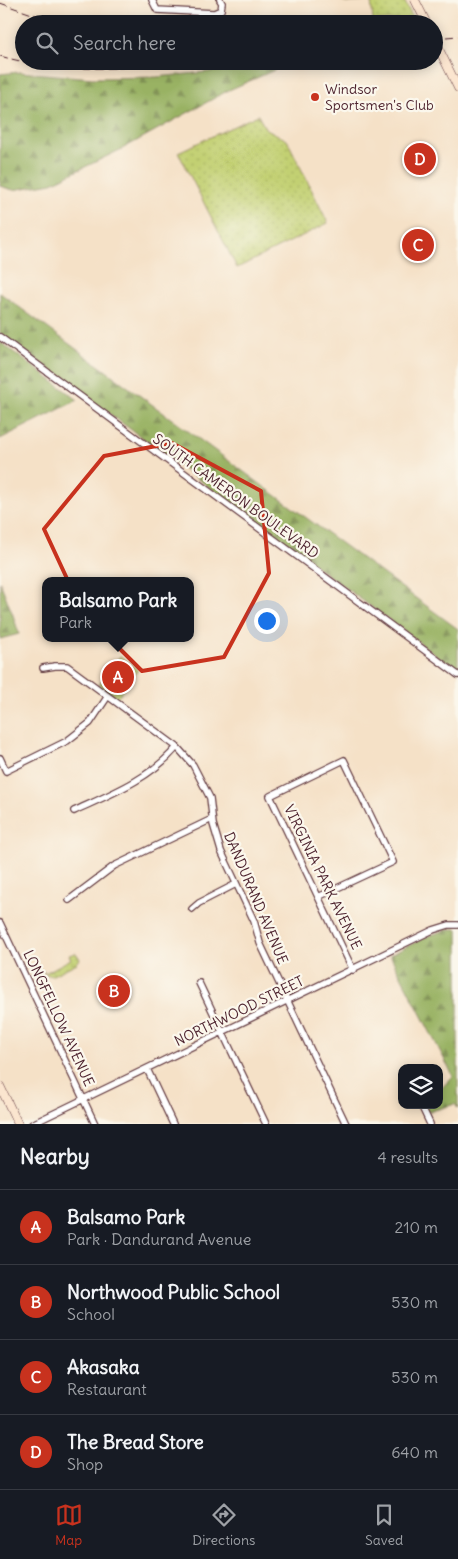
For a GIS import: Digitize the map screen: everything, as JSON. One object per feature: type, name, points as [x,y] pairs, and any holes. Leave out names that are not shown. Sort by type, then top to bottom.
[{"type":"street","points":[[152,0],[157,10],[214,13],[221,10],[221,2]]},
{"type":"street","points":[[416,0],[423,15]]},
{"type":"street","points":[[443,57],[458,88]]},
{"type":"street","name":"SOUTH CAMERON BOULEVARD","points":[[0,337],[458,675]]},
{"type":"street","name":"DANDURAND AVENUE","points":[[43,668],[67,666],[177,747],[193,765],[210,798],[212,819],[221,852],[254,921],[260,943],[346,1124]]},
{"type":"street","points":[[0,758],[6,770],[67,741],[90,723],[108,696]]},
{"type":"street","points":[[74,811],[126,787],[148,773],[177,747]]},
{"type":"street","name":"VIRGINIA PARK AVENUE","points":[[318,897],[393,862],[344,760],[270,796],[318,897],[353,970]]},
{"type":"street","points":[[69,900],[114,866],[212,819]]},
{"type":"street","points":[[192,909],[199,902],[236,884]]},
{"type":"street","name":"LONGFELLOW AVENUE","points":[[0,923],[96,1124]]},
{"type":"street","name":"NORTHWOOD STREET","points":[[32,1124],[433,930],[458,924]]},
{"type":"street","points":[[199,983],[266,1124]]},
{"type":"street","points":[[147,1069],[173,1124]]},
{"type":"street","points":[[0,1086],[18,1124]]},
{"type":"street","points":[[423,1109],[430,1124]]},
{"type":"highlighted area","points":[[172,443],[261,491],[269,573],[224,657],[142,671],[82,611],[44,529],[104,456]]},
{"type":"green space","points":[[342,0],[404,0],[411,15],[372,15],[371,1],[344,2]]},
{"type":"green space","points":[[227,70],[274,70],[229,90],[122,149],[52,183],[13,190],[0,186],[0,74],[19,72],[93,78],[156,77]]},
{"type":"green space","points":[[258,115],[265,128],[287,140],[328,223],[237,268],[178,152]]},
{"type":"green space","points":[[0,293],[458,629],[458,671],[0,333]]},
{"type":"green space","points":[[0,342],[78,400],[0,439]]},
{"type":"green space","points":[[0,582],[19,634],[0,639]]},
{"type":"green space","points":[[120,656],[138,670],[117,698],[99,685]]},
{"type":"green space","points":[[449,929],[458,929],[458,1109],[455,1104],[443,1108],[443,1087],[453,1076],[390,955],[428,936]]},
{"type":"green space","points":[[76,953],[80,959],[77,963],[51,976],[41,972],[41,969],[45,973],[71,959],[69,955]]},
{"type":"green space","points":[[423,1109],[438,1109],[425,1113]]},
{"type":"railway","points":[[0,3],[36,15]]},
{"type":"railway","points":[[443,37],[458,36]]},
{"type":"railway","points":[[0,56],[15,60]]},
{"type":"place","name":"Windsor Sportsmen's Club","points":[[315,97]]},
{"type":"place","name":"The Bread Store","points":[[420,159]]},
{"type":"place","name":"Akasaka","points":[[418,245]]},
{"type":"place","name":"Balsamo Park","points":[[118,677]]},
{"type":"place","name":"Northwood Public School","points":[[114,991]]}]
